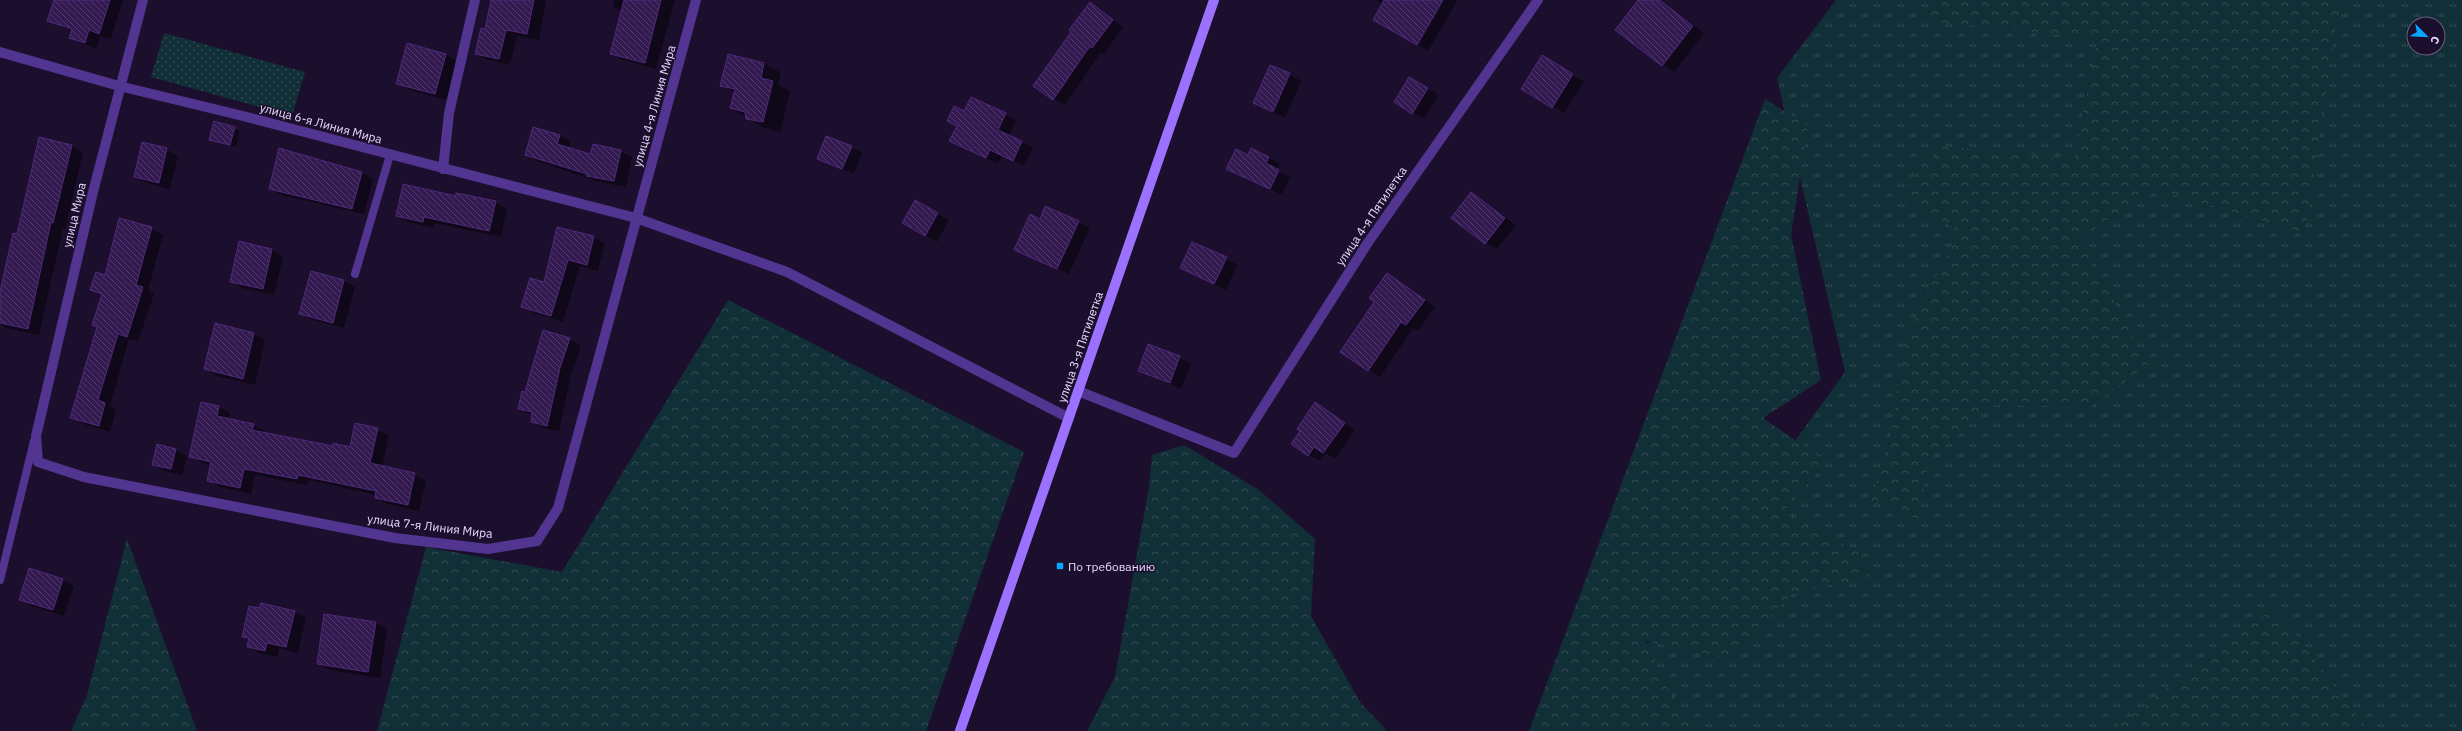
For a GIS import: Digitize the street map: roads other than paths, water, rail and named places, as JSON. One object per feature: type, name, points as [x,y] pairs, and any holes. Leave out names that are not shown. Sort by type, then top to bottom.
[{"type":"main road","name":"улица 3-я Пятилетка","points":[[960,731],[1214,0]]},
{"type":"street","name":"улица Мира","points":[[36,436],[119,86],[143,0]]},
{"type":"street","points":[[443,169],[449,113],[475,0]]},
{"type":"street","name":"улица 4-я Линия Мира","points":[[636,218],[696,0]]},
{"type":"street","name":"улица 4-я Пятилетка","points":[[1078,391],[1234,453],[1367,244],[1538,0]]},
{"type":"street","name":"улица 6-я Линия Мира","points":[[0,52],[119,86],[239,114],[443,169],[636,218],[787,272],[1069,418]]},
{"type":"street","name":"улица 7-я Линия Мира","points":[[36,436],[38,462],[84,477],[395,538],[488,549],[537,541],[558,508],[636,218]]},
{"type":"lane","points":[[356,274],[390,154]]},
{"type":"lane","points":[[0,580],[36,436]]},
{"type":"place","name":"По требованию","points":[[1060,566]]}]
